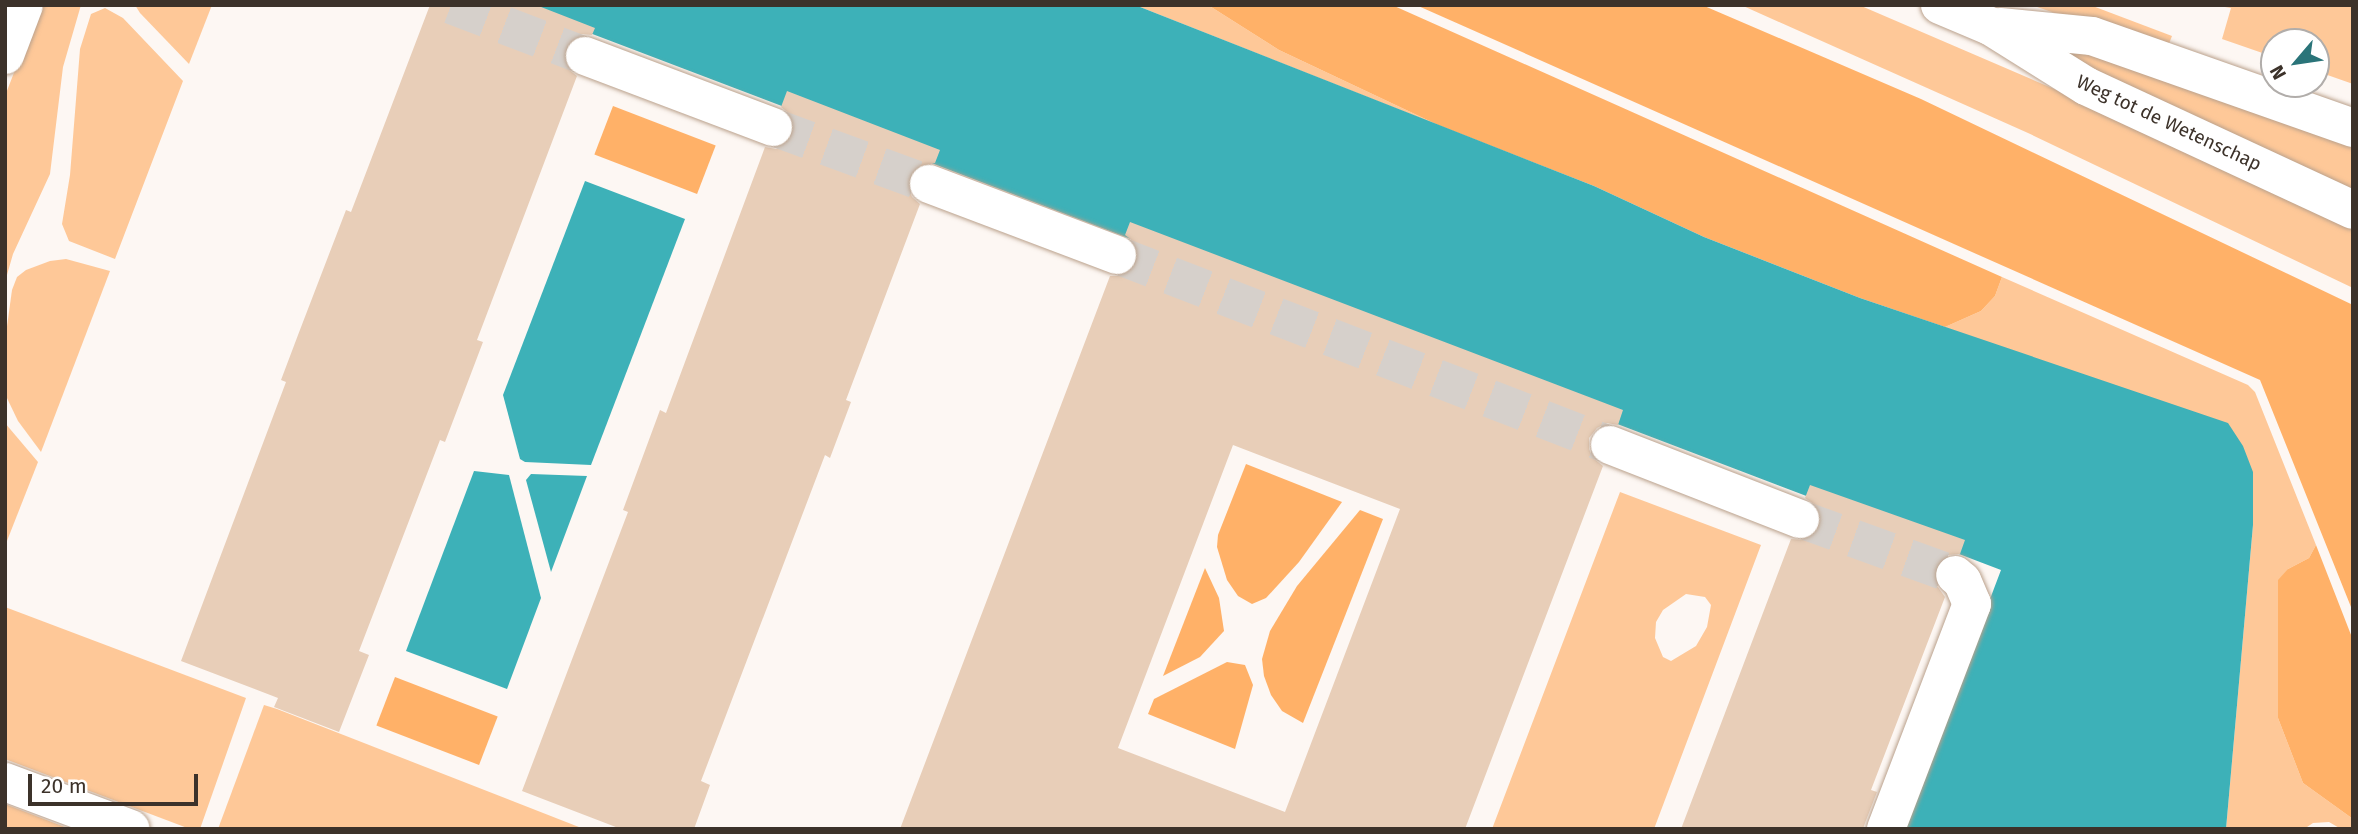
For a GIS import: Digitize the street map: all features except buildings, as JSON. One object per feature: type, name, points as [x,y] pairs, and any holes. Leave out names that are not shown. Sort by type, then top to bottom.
[{"type":"street","points":[[5,55],[24,5]]},
{"type":"street","name":"Weg tot de Wetenschap","points":[[1940,5],[1990,26],[2085,86],[2353,210]]},
{"type":"street","name":"Weg tot de Wetenschap","points":[[1990,26],[2092,36],[2353,128]]},
{"type":"street","points":[[585,56],[773,127]]},
{"type":"street","points":[[929,184],[1117,255]]},
{"type":"street","points":[[1610,445],[1800,519]]},
{"type":"street","points":[[1886,829],[1972,604],[1962,581],[1955,575]]},
{"type":"street","points":[[5,782],[131,829]]},
{"type":"shaded area","points":[[40,5],[81,5],[63,67],[50,174],[13,254],[5,282],[5,96]]},
{"type":"shaded area","points":[[135,5],[212,5],[189,64],[140,13]]},
{"type":"shaded area","points":[[1135,5],[1208,5],[1279,50],[1438,125]]},
{"type":"shaded area","points":[[1208,5],[1392,5],[2002,277],[1995,296],[1981,311],[1945,327],[1860,298],[1704,237],[1594,186],[1438,125],[1279,50]]},
{"type":"shaded area","points":[[1416,5],[1702,5],[1921,99],[2353,305],[2353,612],[2260,380]]},
{"type":"shaded area","points":[[1741,5],[1859,5],[2061,92],[2353,226],[2353,288],[2028,133]]},
{"type":"shaded area","points":[[2031,5],[2090,5],[2172,36],[2166,51]]},
{"type":"shaded area","points":[[2213,5],[2353,5],[2353,84],[2330,76],[2330,28],[2260,28],[2260,52],[2222,39],[2231,8]]},
{"type":"shaded area","points":[[105,8],[123,18],[183,81],[115,259],[69,241],[62,224],[70,175],[80,49],[91,14]]},
{"type":"shaded area","points":[[2075,50],[2353,146],[2353,192],[2075,63],[2069,53]]},
{"type":"shaded area","points":[[613,106],[716,145],[697,194],[594,155]]},
{"type":"shaded area","points":[[66,259],[110,271],[41,452],[18,421],[5,394],[5,341],[12,290],[17,277],[26,270],[50,261]]},
{"type":"shaded area","points":[[2002,277],[2248,385],[2255,392],[2316,545],[2309,558],[2288,569],[2278,718],[2303,783],[2353,819],[2353,829],[2341,829],[2329,822],[2313,823],[2304,829],[2226,829],[2253,525],[1945,327],[1981,311],[1995,296]]},
{"type":"shaded area","points":[[5,423],[38,462],[5,546]]},
{"type":"shaded area","points":[[1246,464],[1342,502],[1299,562],[1266,598],[1252,604],[1238,596],[1227,580],[1217,547],[1218,535]]},
{"type":"shaded area","points":[[1620,492],[1761,545],[1654,829],[1492,829]],"holes":[[[1686,594],[1705,597],[1711,605],[1707,627],[1696,646],[1671,661],[1663,657],[1655,638],[1656,622],[1663,610]]]},
{"type":"shaded area","points":[[1360,510],[1383,519],[1303,723],[1282,711],[1271,695],[1264,676],[1262,659],[1270,631],[1297,586]]},
{"type":"shaded area","points":[[2316,545],[2353,640],[2353,819],[2303,783],[2278,718],[2278,580],[2288,569],[2309,558]]},
{"type":"shaded area","points":[[1205,568],[1219,598],[1224,631],[1200,657],[1163,676]]},
{"type":"shaded area","points":[[5,607],[246,698],[200,829],[190,829],[5,759]]},
{"type":"shaded area","points":[[1227,662],[1245,665],[1253,685],[1235,749],[1148,714],[1154,699]]},
{"type":"shaded area","points":[[395,677],[498,716],[479,765],[376,726]]},
{"type":"shaded area","points":[[264,705],[277,709],[584,829],[218,829]]},
{"type":"shaded area","points":[[5,804],[70,829],[5,829]]},
{"type":"water","points":[[516,5],[1135,5],[1594,186],[1704,237],[1860,298],[2228,423],[2243,446],[2253,472],[2253,525],[2226,829],[1903,829],[2001,570]]},
{"type":"water","points":[[585,181],[685,219],[591,465],[525,462],[520,459],[503,395]]},
{"type":"water","points":[[474,471],[509,475],[541,598],[507,689],[406,651]]},
{"type":"water","points":[[531,474],[587,476],[551,572],[526,480]]},
{"type":"tunnel","points":[[451,5],[585,56]]},
{"type":"tunnel","points":[[773,127],[929,184]]},
{"type":"tunnel","points":[[1117,255],[1610,445]]},
{"type":"tunnel","points":[[1800,519],[1955,575]]}]
